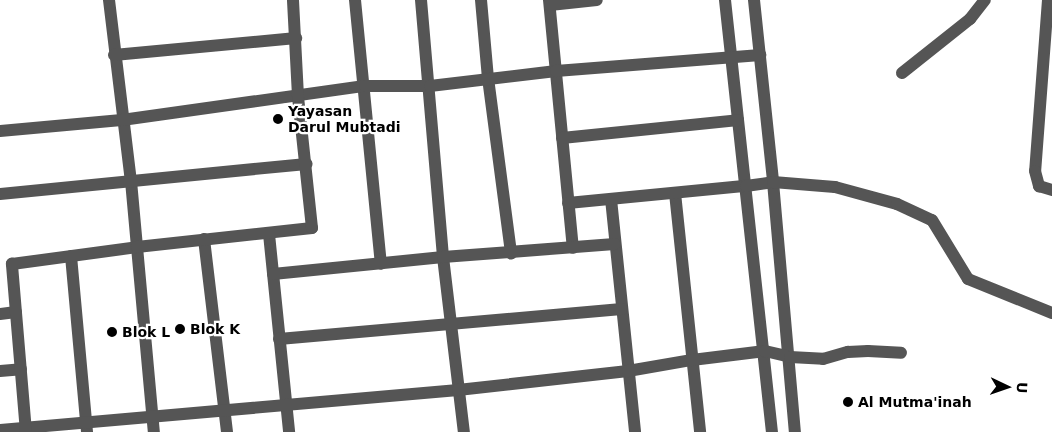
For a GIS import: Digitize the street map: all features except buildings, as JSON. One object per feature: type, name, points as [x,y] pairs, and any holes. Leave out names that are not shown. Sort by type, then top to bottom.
[{"type":"street","points":[[109,0],[114,55],[131,181],[154,432]]},
{"type":"street","points":[[26,430],[12,264],[137,247],[312,228],[307,164],[298,96],[293,0]]},
{"type":"street","points":[[355,0],[365,86],[380,264]]},
{"type":"street","points":[[421,0],[430,86],[443,257],[453,324],[458,390],[464,432]]},
{"type":"street","points":[[481,0],[488,78],[511,253]]},
{"type":"street","points":[[573,248],[549,2],[597,0]]},
{"type":"street","points":[[725,0],[765,351],[772,432]]},
{"type":"street","points":[[754,0],[790,357],[795,432]]},
{"type":"street","points":[[902,73],[970,19],[985,0]]},
{"type":"street","points":[[1048,0],[1035,171],[1039,186],[1052,190]]},
{"type":"street","points":[[114,55],[296,38]]},
{"type":"street","points":[[0,131],[122,120],[365,86],[430,86],[556,71],[760,55]]},
{"type":"street","points":[[562,138],[738,120]]},
{"type":"street","points":[[0,194],[307,164]]},
{"type":"street","points":[[568,204],[773,182],[835,187],[898,204],[932,220],[968,279],[1052,313]]},
{"type":"street","points":[[675,193],[700,432]]},
{"type":"street","points":[[611,199],[635,432]]},
{"type":"street","points":[[269,234],[288,432]]},
{"type":"street","points":[[204,239],[226,410],[227,432]]},
{"type":"street","points":[[273,274],[443,257],[615,244]]},
{"type":"street","points":[[71,256],[87,428]]},
{"type":"street","points":[[279,339],[622,309]]},
{"type":"street","points":[[0,314],[16,312]]},
{"type":"street","points":[[0,430],[87,428],[152,416],[458,390],[628,371],[692,360],[765,351],[790,357],[823,359],[848,352],[902,353]]},
{"type":"street","points":[[0,371],[21,369]]},
{"type":"place","name":"Yayasan Darul Mubtadi","points":[[278,119]]},
{"type":"place","name":"Blok K","points":[[180,329]]},
{"type":"place","name":"Blok L","points":[[112,332]]},
{"type":"place","name":"Al Mutma'inah","points":[[848,402]]}]
